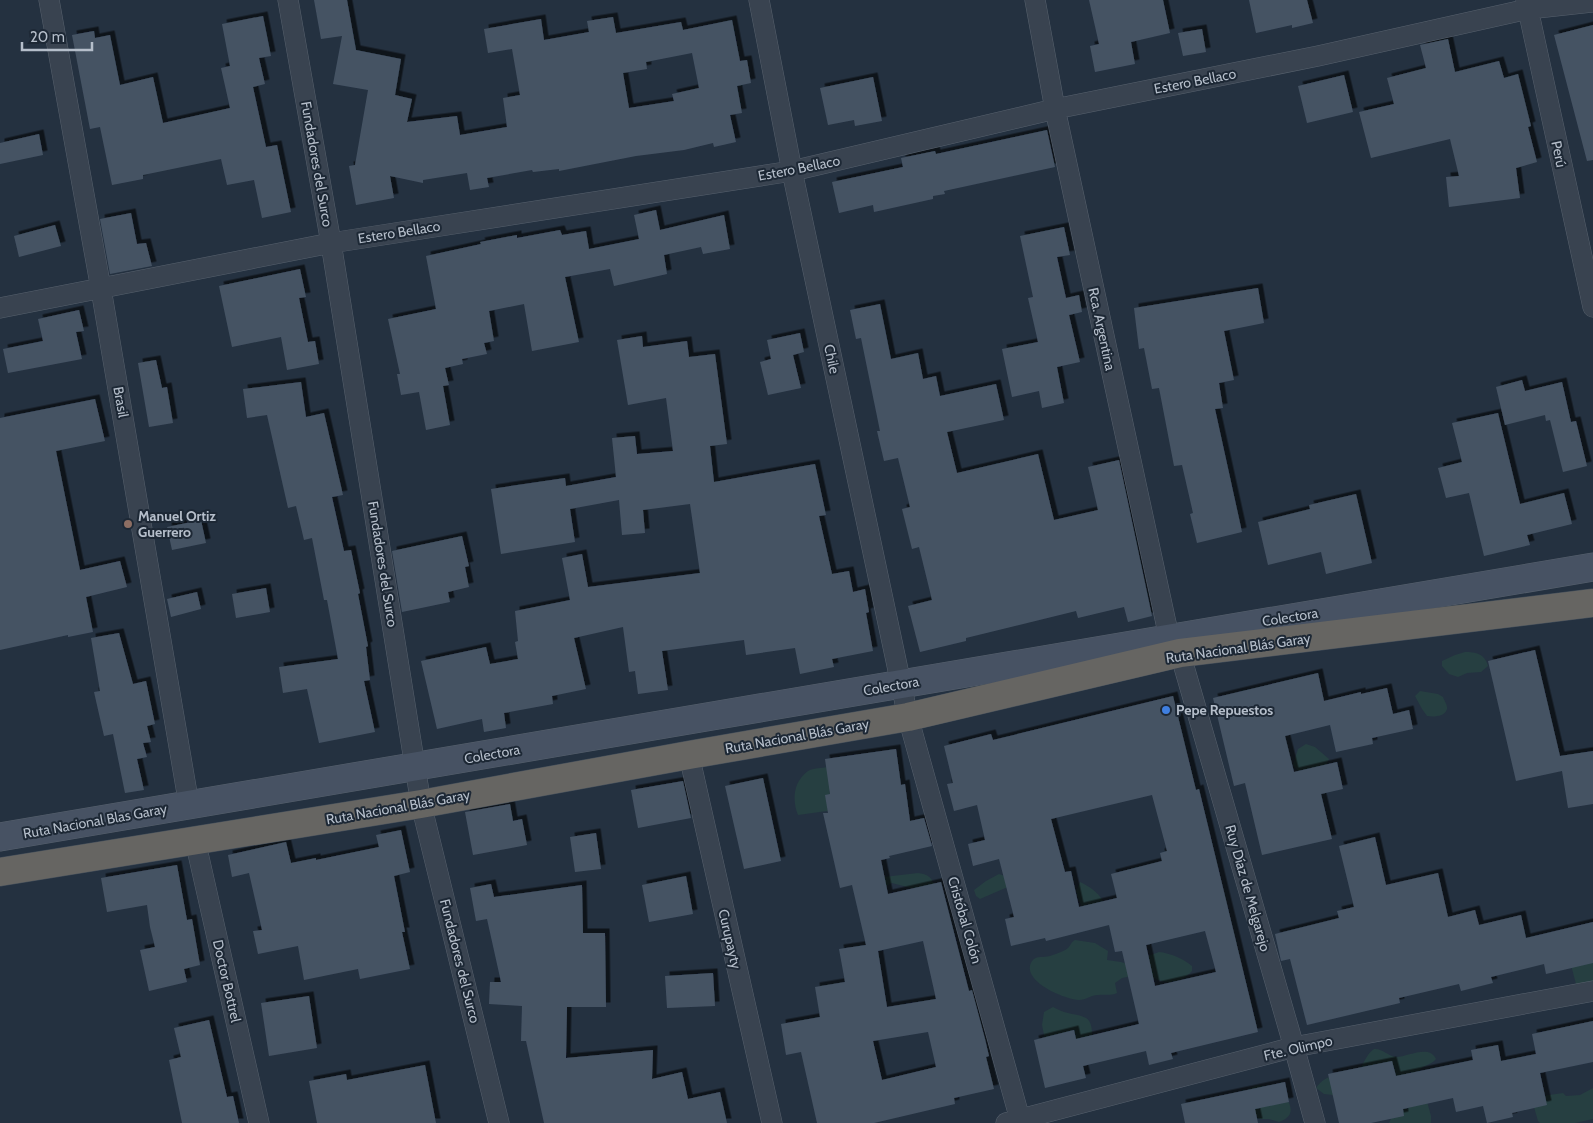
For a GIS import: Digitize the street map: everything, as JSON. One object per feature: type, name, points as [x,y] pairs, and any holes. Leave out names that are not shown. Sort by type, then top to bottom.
[{"type":"highway","name":"Ruta Nacional Blás Garay","points":[[0,872],[422,804],[908,717],[1175,645],[1593,603]]},
{"type":"main road","name":"Colectora","points":[[189,805],[901,685],[1175,645],[1593,567]]},
{"type":"main road","name":"Ruta Nacional Blas Garay","points":[[0,837],[189,805]]},
{"type":"street","name":"Brasil","points":[[49,0],[102,289],[189,805]]},
{"type":"street","name":"Fundadores del Surco","points":[[288,0],[331,243],[422,804],[499,1123]]},
{"type":"street","name":"Chile","points":[[759,0],[792,171],[908,717]]},
{"type":"street","name":"Rca. Argentina","points":[[1035,0],[1055,109],[1175,645]]},
{"type":"street","name":"Estero Bellaco","points":[[0,308],[331,243],[792,171],[1055,109],[1318,56],[1527,5],[1593,2]]},
{"type":"street","name":"Perú","points":[[1527,5],[1593,307]]},
{"type":"street","name":"Ruy Díaz de Melgarejo","points":[[1175,645],[1315,1123]]},
{"type":"street","name":"Cristóbal Colón","points":[[908,717],[1016,1122]]},
{"type":"street","name":"Curupayty","points":[[689,755],[772,1123]]},
{"type":"street","name":"Doctor Bottrel","points":[[195,840],[259,1123]]},
{"type":"street","name":"Fte. Olimpo","points":[[1016,1122],[1294,1047],[1593,991]]},
{"type":"green space","points":[[1465,652],[1480,654],[1488,666],[1481,672],[1467,673],[1458,677],[1449,674],[1442,666],[1442,661]]},
{"type":"green space","points":[[1420,691],[1438,694],[1443,697],[1447,706],[1446,712],[1439,716],[1427,716],[1415,696]]},
{"type":"green space","points":[[1306,744],[1315,747],[1329,759],[1325,767],[1300,773],[1293,765],[1298,749]]},
{"type":"green space","points":[[828,767],[837,814],[827,811],[798,815],[795,792],[799,780],[810,770]]},
{"type":"green space","points":[[918,873],[929,877],[934,887],[911,888],[892,883],[884,887],[875,878]]},
{"type":"green space","points":[[999,874],[1005,876],[1010,886],[980,899],[976,896],[974,890]]},
{"type":"green space","points":[[1080,882],[1093,890],[1103,901],[1083,910],[1076,892]]},
{"type":"green space","points":[[1593,928],[1593,989],[1576,984],[1571,965]]},
{"type":"green space","points":[[1075,940],[1095,943],[1108,951],[1107,960],[1130,965],[1132,976],[1122,978],[1115,983],[1117,993],[1095,995],[1082,1000],[1073,999],[1064,997],[1046,988],[1032,976],[1030,968],[1034,959],[1061,952],[1068,948]]},
{"type":"green space","points":[[1159,952],[1185,961],[1192,966],[1192,971],[1182,979],[1170,982],[1164,982],[1153,977],[1147,972],[1140,959]]},
{"type":"green space","points":[[1053,1007],[1087,1019],[1091,1026],[1092,1039],[1045,1040],[1042,1025],[1044,1012]]},
{"type":"green space","points":[[1374,1049],[1396,1057],[1418,1052],[1428,1052],[1433,1055],[1436,1059],[1420,1069],[1419,1072],[1431,1116],[1431,1123],[1389,1123],[1391,1119],[1389,1115],[1333,1095],[1324,1094],[1316,1088],[1329,1077],[1357,1074]]},
{"type":"green space","points":[[1257,1085],[1282,1091],[1290,1104],[1289,1116],[1279,1122],[1260,1119],[1254,1114],[1245,1091]]},
{"type":"green space","points":[[1593,1088],[1593,1119],[1575,1123],[1540,1123],[1538,1121],[1534,1107],[1542,1096],[1563,1093],[1566,1096],[1580,1095]]},
{"type":"building","points":[[314,0],[347,0],[356,50],[401,59],[395,95],[412,99],[407,122],[457,116],[460,135],[507,127],[503,98],[520,95],[512,49],[488,53],[484,29],[541,19],[544,40],[589,32],[587,21],[613,17],[616,33],[681,22],[683,30],[732,20],[740,61],[747,60],[751,83],[737,86],[742,113],[730,115],[736,142],[714,147],[713,143],[684,150],[636,156],[559,171],[559,169],[533,172],[532,170],[487,178],[489,187],[470,190],[467,173],[423,180],[423,183],[390,176],[394,198],[356,205],[349,166],[355,165],[368,90],[333,84],[342,36],[321,39]],"holes":[[[692,53],[699,88],[672,94],[674,101],[629,108],[623,73],[647,69],[646,62]]]},
{"type":"building","points":[[1089,0],[1163,0],[1170,33],[1131,42],[1135,64],[1095,72],[1090,46],[1099,44]]},
{"type":"building","points":[[1249,0],[1307,0],[1313,23],[1292,28],[1292,25],[1256,33]]},
{"type":"building","points":[[263,16],[271,56],[259,58],[265,84],[253,87],[266,147],[277,145],[291,212],[262,218],[254,180],[227,185],[221,159],[143,175],[143,179],[112,185],[100,127],[90,129],[72,35],[94,31],[95,38],[110,35],[120,85],[153,77],[163,123],[230,108],[221,68],[230,66],[222,24]]},
{"type":"building","points":[[1593,25],[1593,160],[1587,161],[1554,35]]},
{"type":"building","points":[[1202,29],[1206,52],[1183,56],[1178,33]]},
{"type":"building","points":[[1448,39],[1455,72],[1499,61],[1504,78],[1518,74],[1531,126],[1528,127],[1537,162],[1516,168],[1520,198],[1449,207],[1446,177],[1459,176],[1450,139],[1371,158],[1359,112],[1394,104],[1387,78],[1426,68],[1420,45]]},
{"type":"building","points":[[1344,75],[1353,112],[1307,123],[1298,86]]},
{"type":"building","points":[[873,77],[882,121],[855,126],[854,120],[828,125],[820,88]]},
{"type":"building","points":[[1047,130],[1055,167],[944,191],[945,194],[933,196],[933,199],[874,212],[873,205],[839,213],[832,182],[903,167],[901,158],[935,151],[936,154]]},
{"type":"building","points":[[39,134],[43,155],[0,164],[0,143]]},
{"type":"building","points":[[656,210],[660,230],[724,215],[730,249],[703,254],[701,247],[664,255],[667,274],[614,286],[610,269],[565,277],[579,342],[532,351],[524,304],[489,311],[494,341],[484,343],[487,354],[462,359],[463,364],[445,368],[449,385],[443,386],[450,425],[426,430],[419,392],[401,395],[397,374],[400,374],[388,319],[436,309],[426,256],[481,244],[480,242],[517,235],[517,238],[560,230],[562,235],[586,231],[589,249],[639,239],[634,215]]},
{"type":"building","points":[[131,213],[137,244],[146,243],[152,266],[110,274],[100,219]]},
{"type":"building","points":[[55,225],[61,246],[19,257],[14,236]]},
{"type":"building","points":[[1064,227],[1070,255],[1057,257],[1066,298],[1079,295],[1082,312],[1069,315],[1080,362],[1057,367],[1064,403],[1042,408],[1039,391],[1012,397],[1002,349],[1038,342],[1028,298],[1033,297],[1020,236]]},
{"type":"building","points":[[300,269],[306,297],[299,298],[308,342],[315,341],[319,364],[287,370],[281,337],[232,347],[219,286]]},
{"type":"building","points":[[1258,288],[1264,323],[1224,331],[1234,380],[1219,383],[1223,408],[1215,409],[1242,532],[1197,543],[1190,514],[1193,513],[1182,465],[1174,466],[1159,388],[1152,389],[1144,348],[1139,349],[1134,308]]},
{"type":"building","points":[[880,304],[891,359],[918,353],[923,379],[936,376],[940,396],[996,384],[1004,420],[947,432],[957,473],[1038,454],[1054,520],[1098,510],[1088,467],[1119,460],[1152,616],[1128,622],[1124,607],[1078,618],[1076,611],[966,638],[966,641],[920,652],[908,606],[932,600],[919,547],[912,549],[902,509],[910,507],[898,458],[884,461],[877,431],[880,431],[861,338],[856,339],[850,310]]},
{"type":"building","points":[[79,310],[84,331],[76,332],[82,359],[8,373],[3,349],[43,341],[38,319]]},
{"type":"building","points":[[800,333],[804,352],[793,355],[801,388],[768,395],[760,362],[771,359],[767,340]]},
{"type":"building","points":[[642,336],[643,347],[687,341],[689,357],[715,354],[727,444],[710,446],[714,482],[815,464],[826,515],[819,516],[832,574],[849,571],[853,592],[865,589],[869,612],[866,613],[873,651],[832,659],[834,667],[800,674],[795,648],[746,655],[744,640],[662,651],[668,690],[638,694],[635,671],[629,672],[623,627],[574,638],[586,689],[552,696],[553,704],[504,713],[506,728],[484,732],[482,719],[437,729],[421,661],[486,647],[490,664],[518,659],[515,642],[518,641],[515,611],[570,600],[562,558],[582,554],[588,587],[700,573],[690,504],[643,510],[645,533],[622,535],[619,500],[570,509],[575,542],[501,554],[491,489],[565,478],[566,486],[616,477],[612,438],[635,436],[637,454],[673,451],[666,398],[628,405],[617,340]]},
{"type":"building","points":[[156,360],[162,388],[167,387],[173,423],[149,427],[138,363]]},
{"type":"building","points":[[1522,380],[1525,391],[1562,382],[1571,422],[1576,421],[1587,466],[1563,472],[1550,420],[1546,421],[1545,415],[1505,425],[1496,387]]},
{"type":"building","points":[[301,382],[306,417],[324,413],[343,495],[332,497],[344,551],[351,550],[360,593],[358,594],[368,646],[366,647],[370,680],[364,681],[375,732],[319,743],[307,689],[283,693],[279,667],[338,659],[327,600],[324,600],[312,538],[304,540],[296,506],[288,508],[267,415],[247,418],[243,389]]},
{"type":"building","points":[[95,399],[105,441],[56,451],[80,570],[120,561],[127,587],[86,597],[93,632],[68,637],[68,635],[0,650],[0,418]]},
{"type":"building","points":[[1498,413],[1520,504],[1564,493],[1572,524],[1527,535],[1530,545],[1484,556],[1469,493],[1446,498],[1438,468],[1462,462],[1452,423]]},
{"type":"building","points":[[1356,494],[1372,563],[1326,574],[1321,552],[1268,565],[1258,522],[1310,509],[1309,505]]},
{"type":"building","points":[[201,520],[206,543],[172,550],[167,527]]},
{"type":"building","points":[[462,536],[469,566],[465,567],[469,587],[448,592],[450,602],[402,612],[392,551]]},
{"type":"building","points":[[266,588],[270,612],[236,618],[232,594]]},
{"type":"building","points":[[197,592],[201,609],[171,617],[167,599]]},
{"type":"building","points":[[119,633],[133,684],[146,681],[155,724],[147,726],[151,742],[143,743],[147,757],[137,759],[144,790],[125,793],[113,734],[104,736],[94,692],[100,691],[91,638]]},
{"type":"building","points":[[1535,650],[1560,756],[1593,751],[1593,804],[1568,808],[1562,771],[1516,781],[1488,661]]},
{"type":"building","points":[[1318,673],[1324,701],[1387,688],[1393,714],[1409,710],[1413,729],[1372,738],[1373,744],[1336,752],[1330,725],[1285,736],[1294,772],[1337,762],[1343,789],[1321,794],[1332,839],[1262,855],[1245,783],[1234,786],[1213,698]]},
{"type":"building","points":[[1173,696],[1196,790],[1199,789],[1258,1032],[1171,1053],[1173,1059],[1149,1065],[1146,1051],[1083,1066],[1086,1078],[1045,1088],[1034,1040],[1074,1030],[1076,1039],[1139,1024],[1122,951],[1115,952],[1109,925],[1046,941],[1045,938],[1011,946],[1005,919],[1014,917],[999,859],[973,866],[968,844],[985,840],[977,805],[954,811],[947,784],[953,783],[944,746],[991,734],[993,740]],"holes":[[[1152,795],[1167,851],[1160,853],[1162,861],[1111,874],[1117,898],[1079,907],[1071,871],[1065,872],[1051,819]],[[1205,931],[1216,972],[1155,986],[1146,945]]]},
{"type":"building","points":[[896,749],[901,785],[905,784],[910,821],[924,818],[932,846],[889,856],[890,858],[881,860],[888,894],[941,882],[969,991],[972,990],[985,1039],[989,1056],[986,1057],[994,1089],[954,1098],[955,1104],[874,1123],[817,1123],[801,1052],[786,1055],[781,1024],[820,1017],[815,987],[845,982],[839,949],[866,945],[852,885],[840,888],[823,813],[828,813],[825,795],[830,794],[825,759]],"holes":[[[923,941],[936,999],[887,1007],[878,951]],[[928,1032],[936,1067],[882,1080],[873,1041]]]},
{"type":"building","points":[[763,778],[781,861],[744,869],[725,786]]},
{"type":"building","points":[[683,781],[691,818],[638,828],[631,790]]},
{"type":"building","points":[[510,804],[513,821],[522,819],[527,845],[473,855],[465,812]]},
{"type":"building","points":[[401,830],[410,872],[394,876],[405,932],[402,932],[410,969],[360,979],[358,969],[304,980],[298,946],[258,954],[253,931],[262,930],[249,873],[232,877],[228,855],[286,842],[291,863],[316,858],[316,860],[379,847],[376,835]]},
{"type":"building","points":[[596,833],[601,869],[575,872],[570,837]]},
{"type":"building","points":[[1375,837],[1386,885],[1438,873],[1448,917],[1475,910],[1479,925],[1521,915],[1526,938],[1593,922],[1593,963],[1546,974],[1544,964],[1491,977],[1493,983],[1461,991],[1459,984],[1399,998],[1400,1003],[1307,1025],[1290,959],[1281,961],[1275,934],[1339,918],[1337,911],[1354,907],[1339,846]]},
{"type":"building","points":[[177,865],[187,920],[192,919],[200,965],[184,969],[187,982],[149,991],[140,950],[155,947],[147,905],[107,912],[101,878]]},
{"type":"building","points":[[686,876],[693,914],[649,922],[642,885]]},
{"type":"building","points":[[491,884],[494,897],[582,885],[583,933],[605,933],[606,1007],[567,1007],[566,1058],[653,1050],[652,1079],[682,1072],[688,1099],[720,1092],[727,1123],[544,1123],[526,1041],[521,1041],[522,1006],[489,1004],[490,982],[501,982],[487,919],[476,921],[470,888]]},
{"type":"building","points":[[713,973],[715,1006],[667,1008],[665,976]]},
{"type":"building","points":[[309,996],[317,1048],[269,1056],[261,1003]]},
{"type":"building","points":[[209,1020],[227,1097],[233,1096],[239,1123],[182,1123],[169,1060],[181,1057],[174,1028]]},
{"type":"building","points":[[1593,1021],[1593,1062],[1540,1073],[1547,1105],[1512,1113],[1513,1117],[1487,1123],[1483,1106],[1456,1112],[1453,1098],[1403,1109],[1404,1116],[1371,1123],[1339,1123],[1328,1074],[1392,1061],[1396,1076],[1473,1060],[1471,1050],[1498,1045],[1501,1061],[1536,1054],[1532,1034]]},
{"type":"building","points":[[425,1065],[436,1123],[317,1123],[309,1081],[346,1074],[347,1080]]},
{"type":"building","points":[[1285,1082],[1289,1102],[1255,1109],[1258,1123],[1185,1123],[1181,1104]]},
{"type":"place","name":"Manuel Ortiz Guerrero","points":[[128,524]]},
{"type":"place","name":"Pepe Repuestos","points":[[1166,710]]}]
